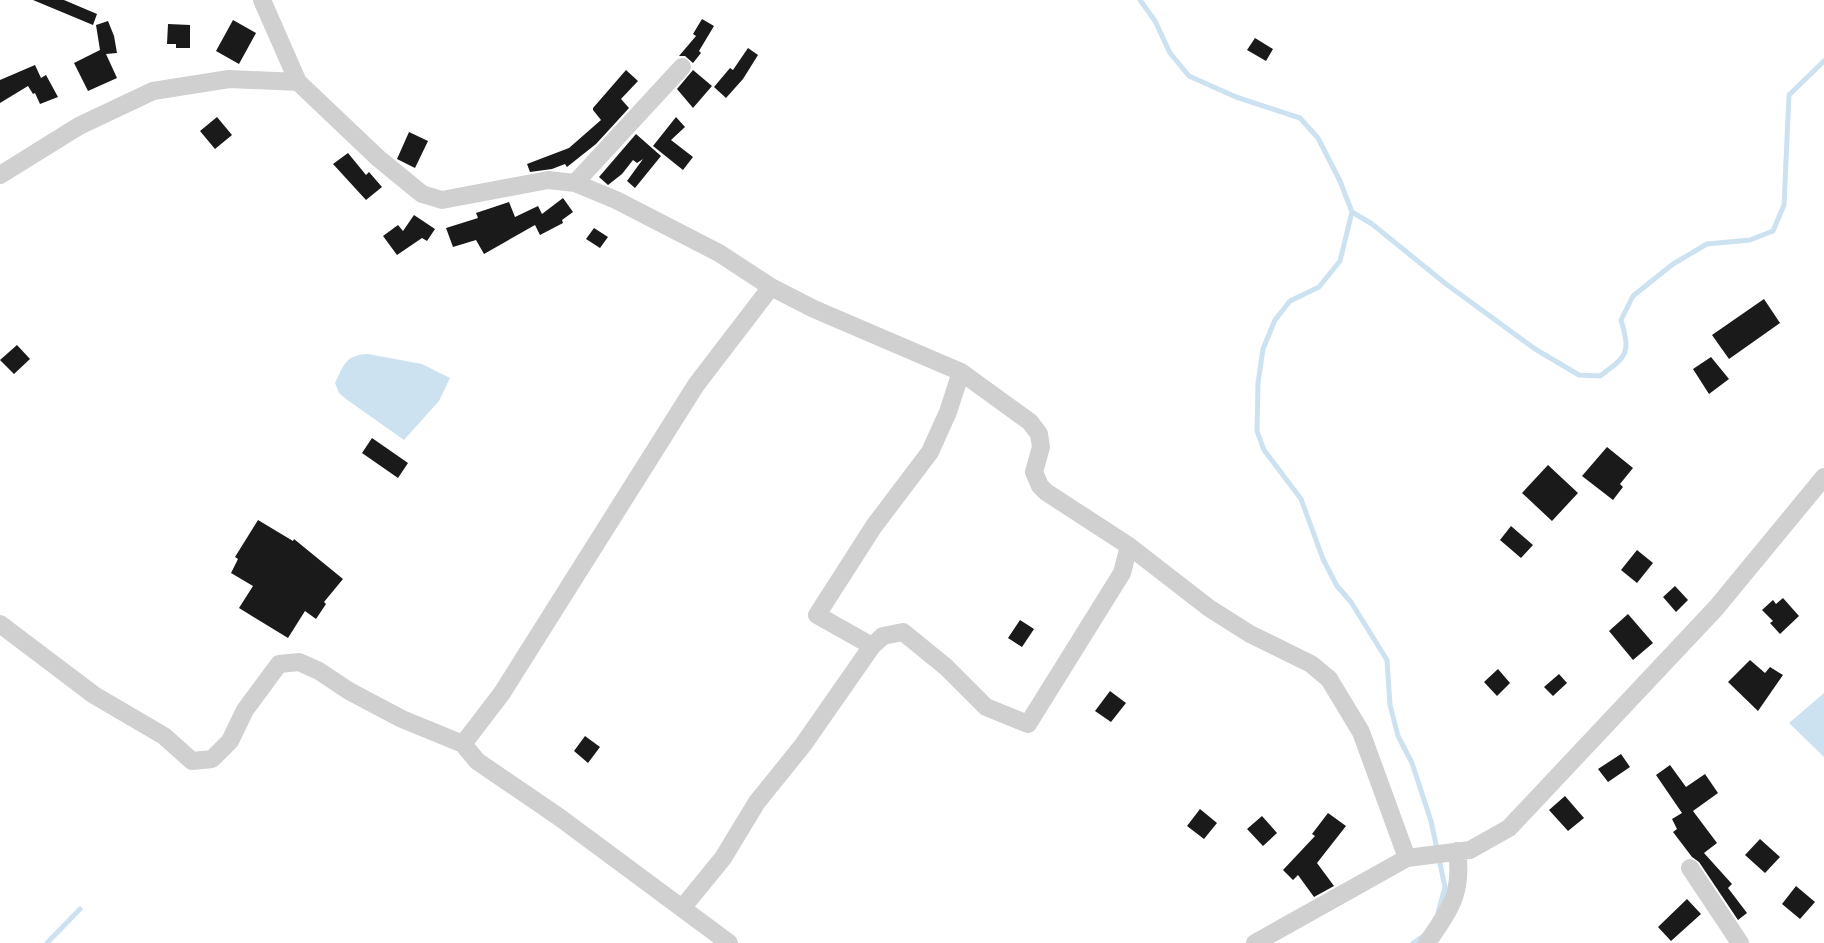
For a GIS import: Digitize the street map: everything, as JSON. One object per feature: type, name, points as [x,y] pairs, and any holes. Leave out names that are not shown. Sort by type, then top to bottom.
[{"type":"street","points":[[262,0],[298,82],[378,158],[422,194],[442,200],[548,180],[575,183],[615,200],[719,253],[771,287],[814,309],[961,372],[1030,422],[1039,434],[1041,447],[1034,472],[1040,486],[1129,546],[1209,608],[1250,634],[1311,664],[1329,679],[1361,732],[1413,857]]},
{"type":"street","points":[[575,183],[682,67]]},
{"type":"street","points":[[0,175],[79,126],[153,91],[229,79],[298,82]]},
{"type":"street","points":[[463,744],[502,693],[696,385],[771,287]]},
{"type":"street","points":[[872,646],[817,615],[874,526],[930,452],[948,412],[961,372]]},
{"type":"street","points":[[1255,943],[1413,857],[1469,850],[1509,828],[1716,608],[1824,477]]},
{"type":"street","points":[[683,907],[723,858],[757,802],[803,745],[872,646],[883,636],[903,632],[946,667],[986,707],[1028,724],[1122,573],[1129,546]]},
{"type":"street","points":[[0,624],[94,695],[164,736],[192,761],[212,759],[230,741],[245,710],[279,664],[299,662],[402,719],[463,744],[477,761],[683,907],[717,940]]},
{"type":"street","points":[[1427,943],[1449,909],[1459,885],[1453,852]]},
{"type":"street","points":[[1690,868],[1740,943]]},
{"type":"water","points":[[368,354],[422,364],[450,378],[439,401],[404,440],[339,393],[335,383],[346,362],[354,356]]},
{"type":"water","points":[[1824,693],[1824,757],[1789,723]]},
{"type":"building","points":[[33,0],[64,0],[97,14],[93,25]]},
{"type":"building","points":[[702,19],[714,26],[693,63],[685,56],[679,56],[696,36],[693,34]]},
{"type":"building","points":[[233,20],[256,33],[239,64],[216,51]]},
{"type":"building","points":[[108,21],[117,53],[106,54],[117,78],[88,91],[74,63],[100,50],[96,25]]},
{"type":"building","points":[[168,24],[190,25],[190,48],[176,48],[176,44],[167,44]]},
{"type":"building","points":[[1255,38],[1273,49],[1266,61],[1247,50]]},
{"type":"building","points":[[748,48],[758,55],[743,79],[726,98],[714,87],[730,68],[733,70]]},
{"type":"building","points":[[35,65],[41,78],[46,75],[58,97],[40,104],[28,86],[0,103],[0,80]]},
{"type":"building","points":[[626,70],[638,81],[621,99],[629,108],[596,144],[567,167],[565,164],[530,172],[527,164],[569,148],[601,120],[593,108]]},
{"type":"building","points":[[693,70],[712,86],[693,108],[677,89]]},
{"type":"building","points":[[217,117],[232,135],[215,149],[200,131]]},
{"type":"building","points":[[676,117],[685,127],[671,140],[693,157],[683,170],[653,146]]},
{"type":"building","points":[[409,132],[428,141],[415,168],[397,159]]},
{"type":"building","points":[[636,134],[661,156],[635,188],[627,181],[643,159],[637,163],[633,160],[622,174],[608,185],[599,177]]},
{"type":"building","points":[[348,153],[366,175],[369,172],[382,187],[366,200],[333,164]]},
{"type":"building","points":[[563,198],[573,212],[562,220],[563,223],[540,235],[535,225],[484,254],[476,240],[453,247],[446,228],[478,218],[476,213],[509,202],[515,217],[538,206],[542,214]]},
{"type":"building","points":[[414,215],[435,229],[427,241],[422,238],[397,255],[383,236],[398,225],[403,231]]},
{"type":"building","points":[[594,228],[608,237],[600,248],[586,239]]},
{"type":"building","points":[[1764,299],[1780,323],[1729,359],[1712,335]]},
{"type":"building","points":[[17,345],[30,359],[14,374],[0,360]]},
{"type":"building","points":[[1711,357],[1729,379],[1709,394],[1693,369]]},
{"type":"building","points":[[372,438],[408,463],[398,478],[362,453]]},
{"type":"building","points":[[1607,447],[1633,468],[1620,484],[1623,487],[1613,500],[1582,476]]},
{"type":"building","points":[[1548,465],[1578,493],[1552,521],[1522,493]]},
{"type":"building","points":[[258,520],[293,541],[294,539],[343,579],[324,602],[326,604],[316,619],[305,611],[288,638],[239,608],[253,586],[231,573],[238,559],[235,557]]},
{"type":"building","points":[[1511,526],[1533,545],[1521,558],[1500,540]]},
{"type":"building","points":[[1637,550],[1653,563],[1637,583],[1621,570]]},
{"type":"building","points":[[1675,586],[1688,600],[1676,612],[1663,597]]},
{"type":"building","points":[[1783,598],[1799,616],[1780,634],[1770,623],[1773,621],[1762,610],[1773,600],[1776,604]]},
{"type":"building","points":[[1628,614],[1653,643],[1633,660],[1609,631]]},
{"type":"building","points":[[1020,620],[1034,629],[1022,647],[1008,638]]},
{"type":"building","points":[[1750,660],[1765,673],[1770,667],[1783,675],[1758,711],[1728,682]]},
{"type":"building","points":[[1498,669],[1510,683],[1497,696],[1484,682]]},
{"type":"building","points":[[1559,674],[1567,683],[1553,696],[1544,687]]},
{"type":"building","points":[[1110,691],[1126,703],[1111,722],[1095,711]]},
{"type":"building","points":[[585,736],[600,747],[588,763],[574,751]]},
{"type":"building","points":[[1621,754],[1630,767],[1608,782],[1598,769]]},
{"type":"building","points":[[1670,765],[1686,787],[1705,774],[1718,793],[1693,811],[1717,843],[1704,853],[1732,884],[1728,888],[1747,913],[1738,920],[1699,862],[1673,832],[1677,829],[1672,819],[1682,813],[1656,775]]},
{"type":"building","points":[[1565,796],[1584,818],[1568,831],[1549,810]]},
{"type":"building","points":[[1200,809],[1217,823],[1204,839],[1187,826]]},
{"type":"building","points":[[1328,813],[1346,826],[1317,863],[1334,886],[1314,897],[1298,875],[1293,880],[1283,870],[1315,836],[1312,834]]},
{"type":"building","points":[[1262,816],[1277,833],[1263,846],[1247,829]]},
{"type":"building","points":[[1760,839],[1780,857],[1765,873],[1745,855]]},
{"type":"building","points":[[1796,886],[1815,902],[1800,919],[1782,904]]},
{"type":"building","points":[[1687,899],[1701,914],[1671,941],[1658,927]]},
{"type":"waterway","points":[[1140,0],[1155,21],[1170,53],[1189,76],[1236,97],[1300,118],[1318,138],[1352,212],[1372,224],[1446,284],[1535,349],[1579,375],[1600,376],[1616,364],[1626,347],[1621,320],[1633,296],[1673,264],[1707,244],[1750,240],[1773,231],[1784,205],[1789,95],[1824,61]]},
{"type":"waterway","points":[[1352,212],[1340,261],[1319,287],[1290,301],[1275,320],[1263,349],[1258,383],[1257,431],[1264,450],[1301,499],[1323,559],[1337,586],[1351,602],[1387,660],[1390,705],[1398,736],[1412,763],[1431,821],[1445,887],[1438,913]]},
{"type":"waterway","points":[[47,943],[80,909]]},
{"type":"waterway","points":[[1413,943],[1425,935]]}]
